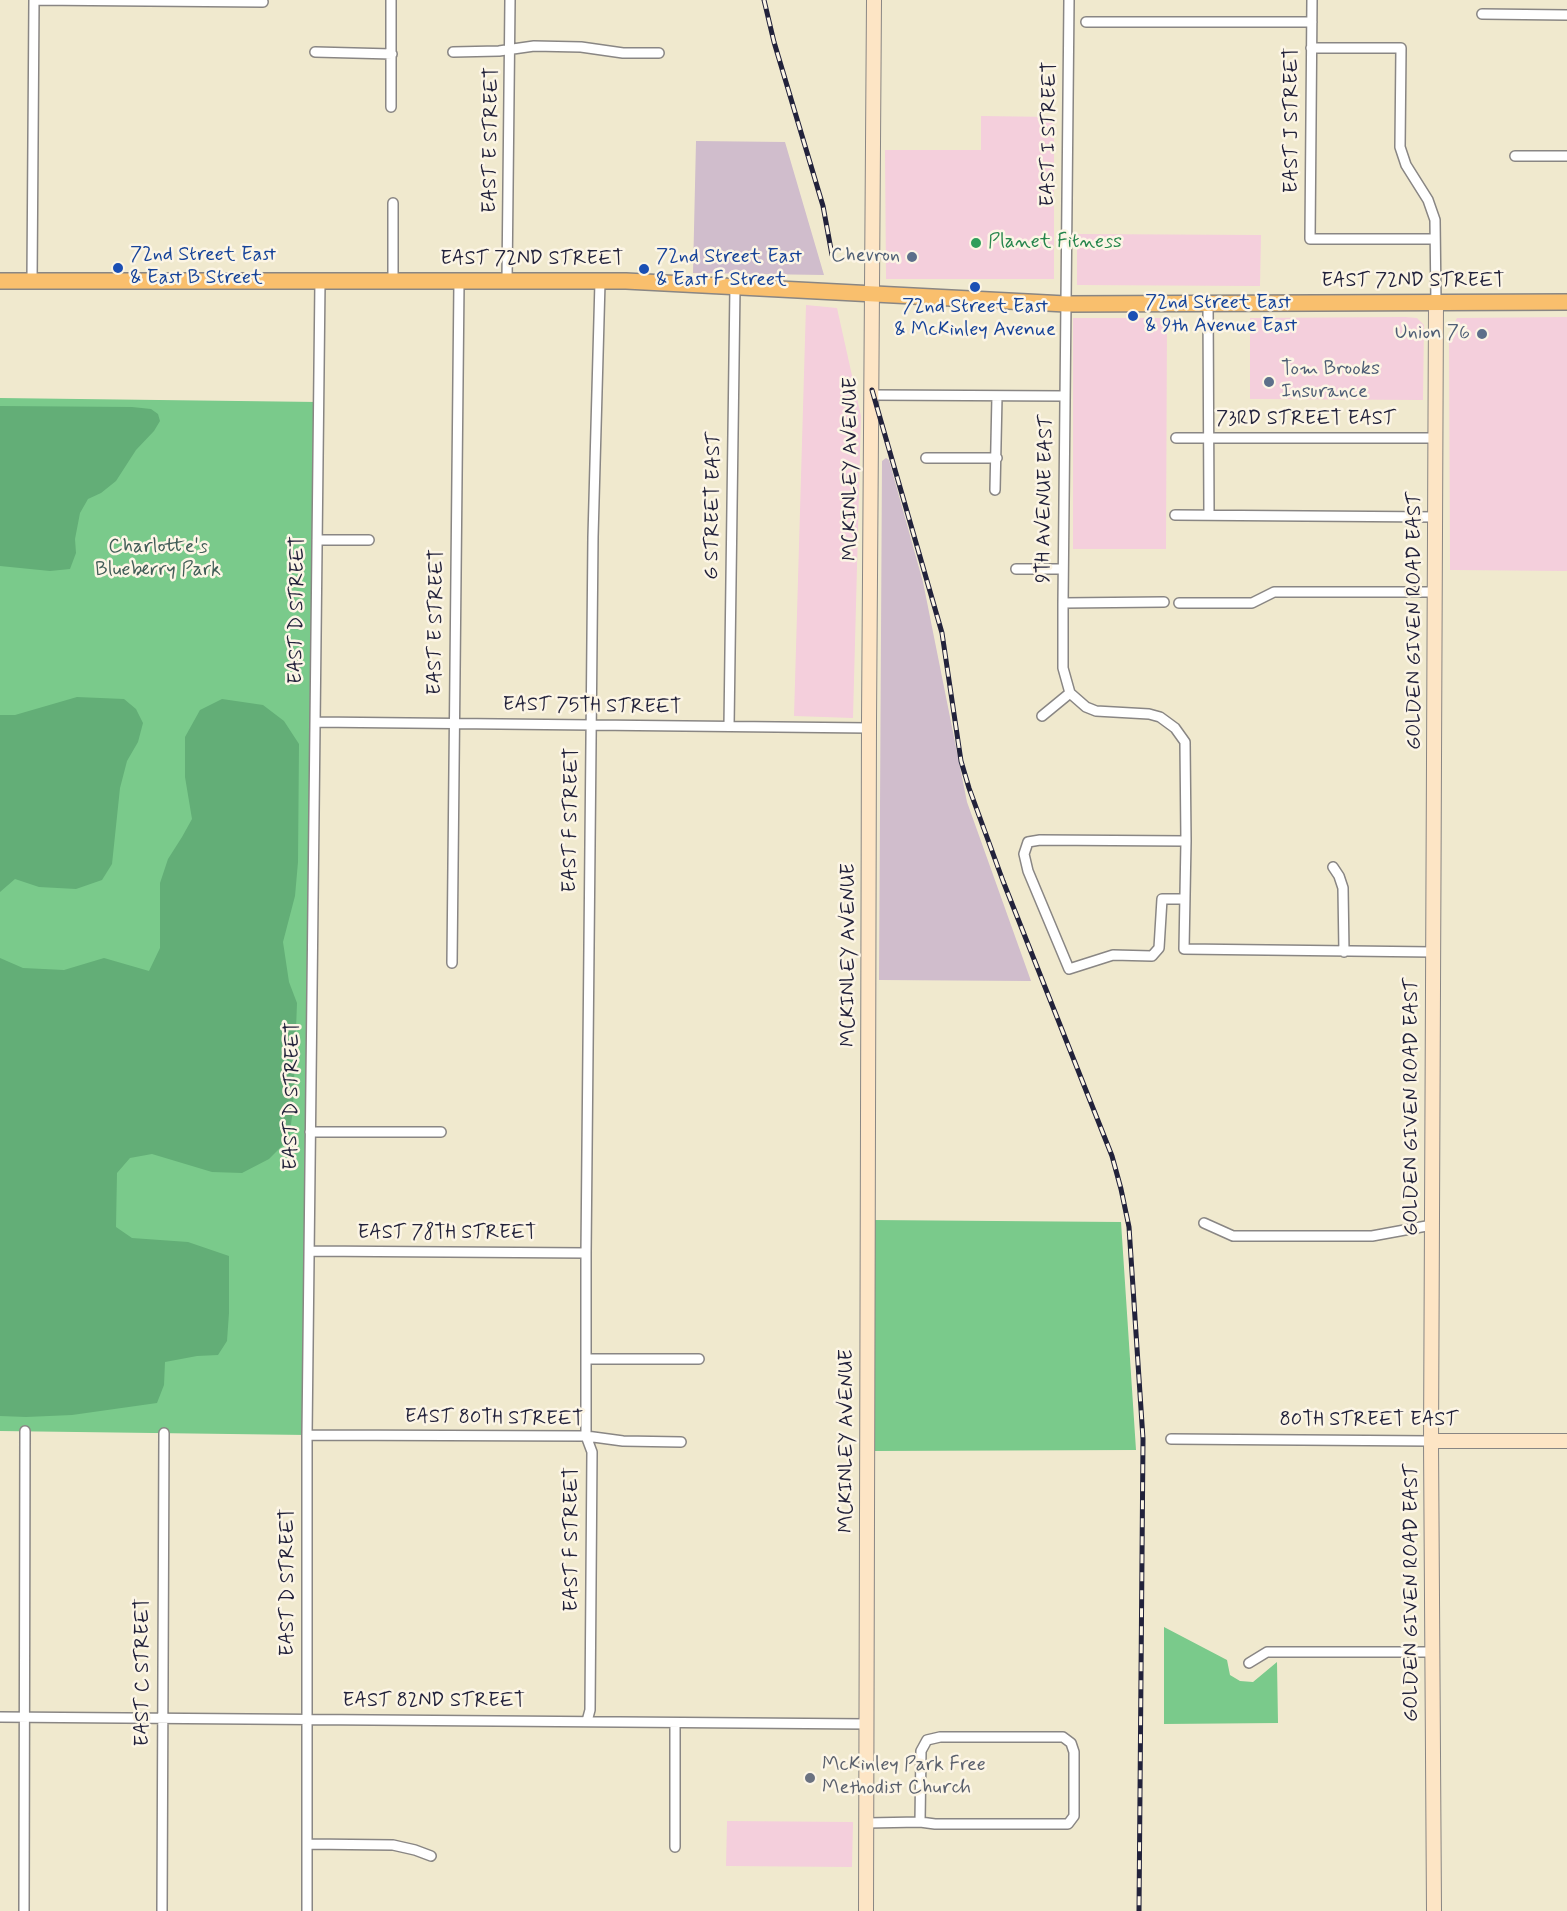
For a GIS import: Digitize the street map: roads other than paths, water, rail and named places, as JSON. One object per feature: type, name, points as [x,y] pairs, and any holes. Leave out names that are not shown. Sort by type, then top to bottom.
[{"type":"main road","name":"EAST 72ND STREET","points":[[0,282],[600,282],[735,286],[1066,304],[1567,302]]},
{"type":"street","points":[[32,281],[34,0],[262,2]]},
{"type":"street","points":[[391,107],[392,0]]},
{"type":"street","name":"EAST E STREET","points":[[507,281],[510,0]]},
{"type":"street","name":"MCKINLEY AVENUE","points":[[866,1911],[869,728],[874,0]]},
{"type":"street","name":"EAST I STREET","points":[[1066,304],[1069,0]]},
{"type":"street","name":"EAST J STREET","points":[[1312,0],[1310,239],[1435,239]]},
{"type":"street","points":[[1482,14],[1567,15]]},
{"type":"street","points":[[1086,22],[1312,22]]},
{"type":"street","points":[[453,52],[581,47],[623,53],[659,53]]},
{"type":"street","points":[[1311,48],[1401,48],[1400,147],[1406,165],[1432,209],[1435,220],[1436,303]]},
{"type":"street","points":[[315,52],[392,54]]},
{"type":"street","points":[[1515,156],[1567,156]]},
{"type":"street","points":[[393,203],[393,281]]},
{"type":"street","name":"EAST D STREET","points":[[307,1911],[307,1435],[320,281]]},
{"type":"street","name":"EAST E STREET","points":[[452,963],[459,282]]},
{"type":"street","name":"EAST F STREET","points":[[587,1721],[590,1710],[592,1452],[586,1436],[586,1253],[593,533],[600,282]]},
{"type":"street","name":"G STREET EAST","points":[[729,726],[735,286]]},
{"type":"street","points":[[1208,303],[1209,515]]},
{"type":"street","name":"GOLDEN GIVEN ROAD EAST","points":[[1434,1911],[1431,1441],[1436,303]]},
{"type":"street","name":"9TH AVENUE EAST","points":[[1066,304],[1063,668],[1070,693]]},
{"type":"street","points":[[872,395],[1065,396]]},
{"type":"street","points":[[996,490],[997,396]]},
{"type":"street","name":"73RD STREET EAST","points":[[1176,438],[1436,438]]},
{"type":"street","points":[[926,458],[997,458]]},
{"type":"street","points":[[1175,514],[1436,517]]},
{"type":"street","points":[[317,540],[369,540]]},
{"type":"street","points":[[1016,569],[1063,569]]},
{"type":"street","points":[[1179,603],[1251,603],[1274,592],[1436,592]]},
{"type":"street","points":[[1063,603],[1164,602]]},
{"type":"street","points":[[1042,716],[1070,693],[1086,707],[1096,711],[1149,714],[1166,720],[1185,742],[1184,949],[1433,952]]},
{"type":"street","name":"EAST 75TH STREET","points":[[315,722],[869,728]]},
{"type":"street","points":[[1185,899],[1162,899],[1159,948],[1152,956],[1113,955],[1069,969],[1028,871],[1024,854],[1026,845],[1034,840],[1186,841]]},
{"type":"street","points":[[1333,867],[1339,876],[1342,888],[1344,952]]},
{"type":"street","points":[[310,1132],[441,1132]]},
{"type":"street","points":[[1203,1223],[1233,1236],[1372,1236],[1432,1225]]},
{"type":"street","name":"EAST 78TH STREET","points":[[309,1251],[586,1253]]},
{"type":"street","points":[[586,1359],[699,1359]]},
{"type":"street","points":[[24,1911],[25,1431]]},
{"type":"street","name":"EAST C STREET","points":[[162,1911],[164,1433]]},
{"type":"street","name":"EAST 80TH STREET","points":[[307,1435],[586,1436],[623,1441],[681,1442]]},
{"type":"street","name":"80TH STREET EAST","points":[[1171,1438],[1567,1441]]},
{"type":"street","points":[[1248,1663],[1267,1652],[1432,1652]]},
{"type":"street","name":"EAST 82ND STREET","points":[[0,1717],[868,1724]]},
{"type":"street","points":[[675,1723],[675,1847]]},
{"type":"street","points":[[867,1823],[1068,1824],[1074,1811],[1074,1752],[1068,1740],[1059,1737],[940,1737],[927,1740],[921,1751],[920,1822]]},
{"type":"street","points":[[308,1844],[393,1845],[431,1856]]},
{"type":"railway","points":[[764,0],[774,42],[823,206],[832,255]]},
{"type":"railway","points":[[872,390],[942,633],[961,761],[969,788],[1003,881],[1112,1156],[1129,1227],[1143,1439],[1139,1911]]},
{"type":"place","name":"Planet Fitness","points":[[976,243]]},
{"type":"place","name":"Chevron","points":[[912,257]]},
{"type":"place","name":"72nd Street East & East B Street","points":[[118,268]]},
{"type":"place","name":"72nd Street East & East F Street","points":[[644,269]]},
{"type":"place","name":"72nd Street East & McKinley Avenue","points":[[975,287]]},
{"type":"place","name":"72nd Street East & 9th Avenue East","points":[[1133,316]]},
{"type":"place","name":"Union 76","points":[[1482,334]]},
{"type":"place","name":"Tom Brooks Insurance","points":[[1269,382]]},
{"type":"place","name":"McKinley Park Free Methodist Church","points":[[810,1778]]},
{"type":"park label","name":"Charlotte's Blueberry Park","points":[[158,560]]}]
